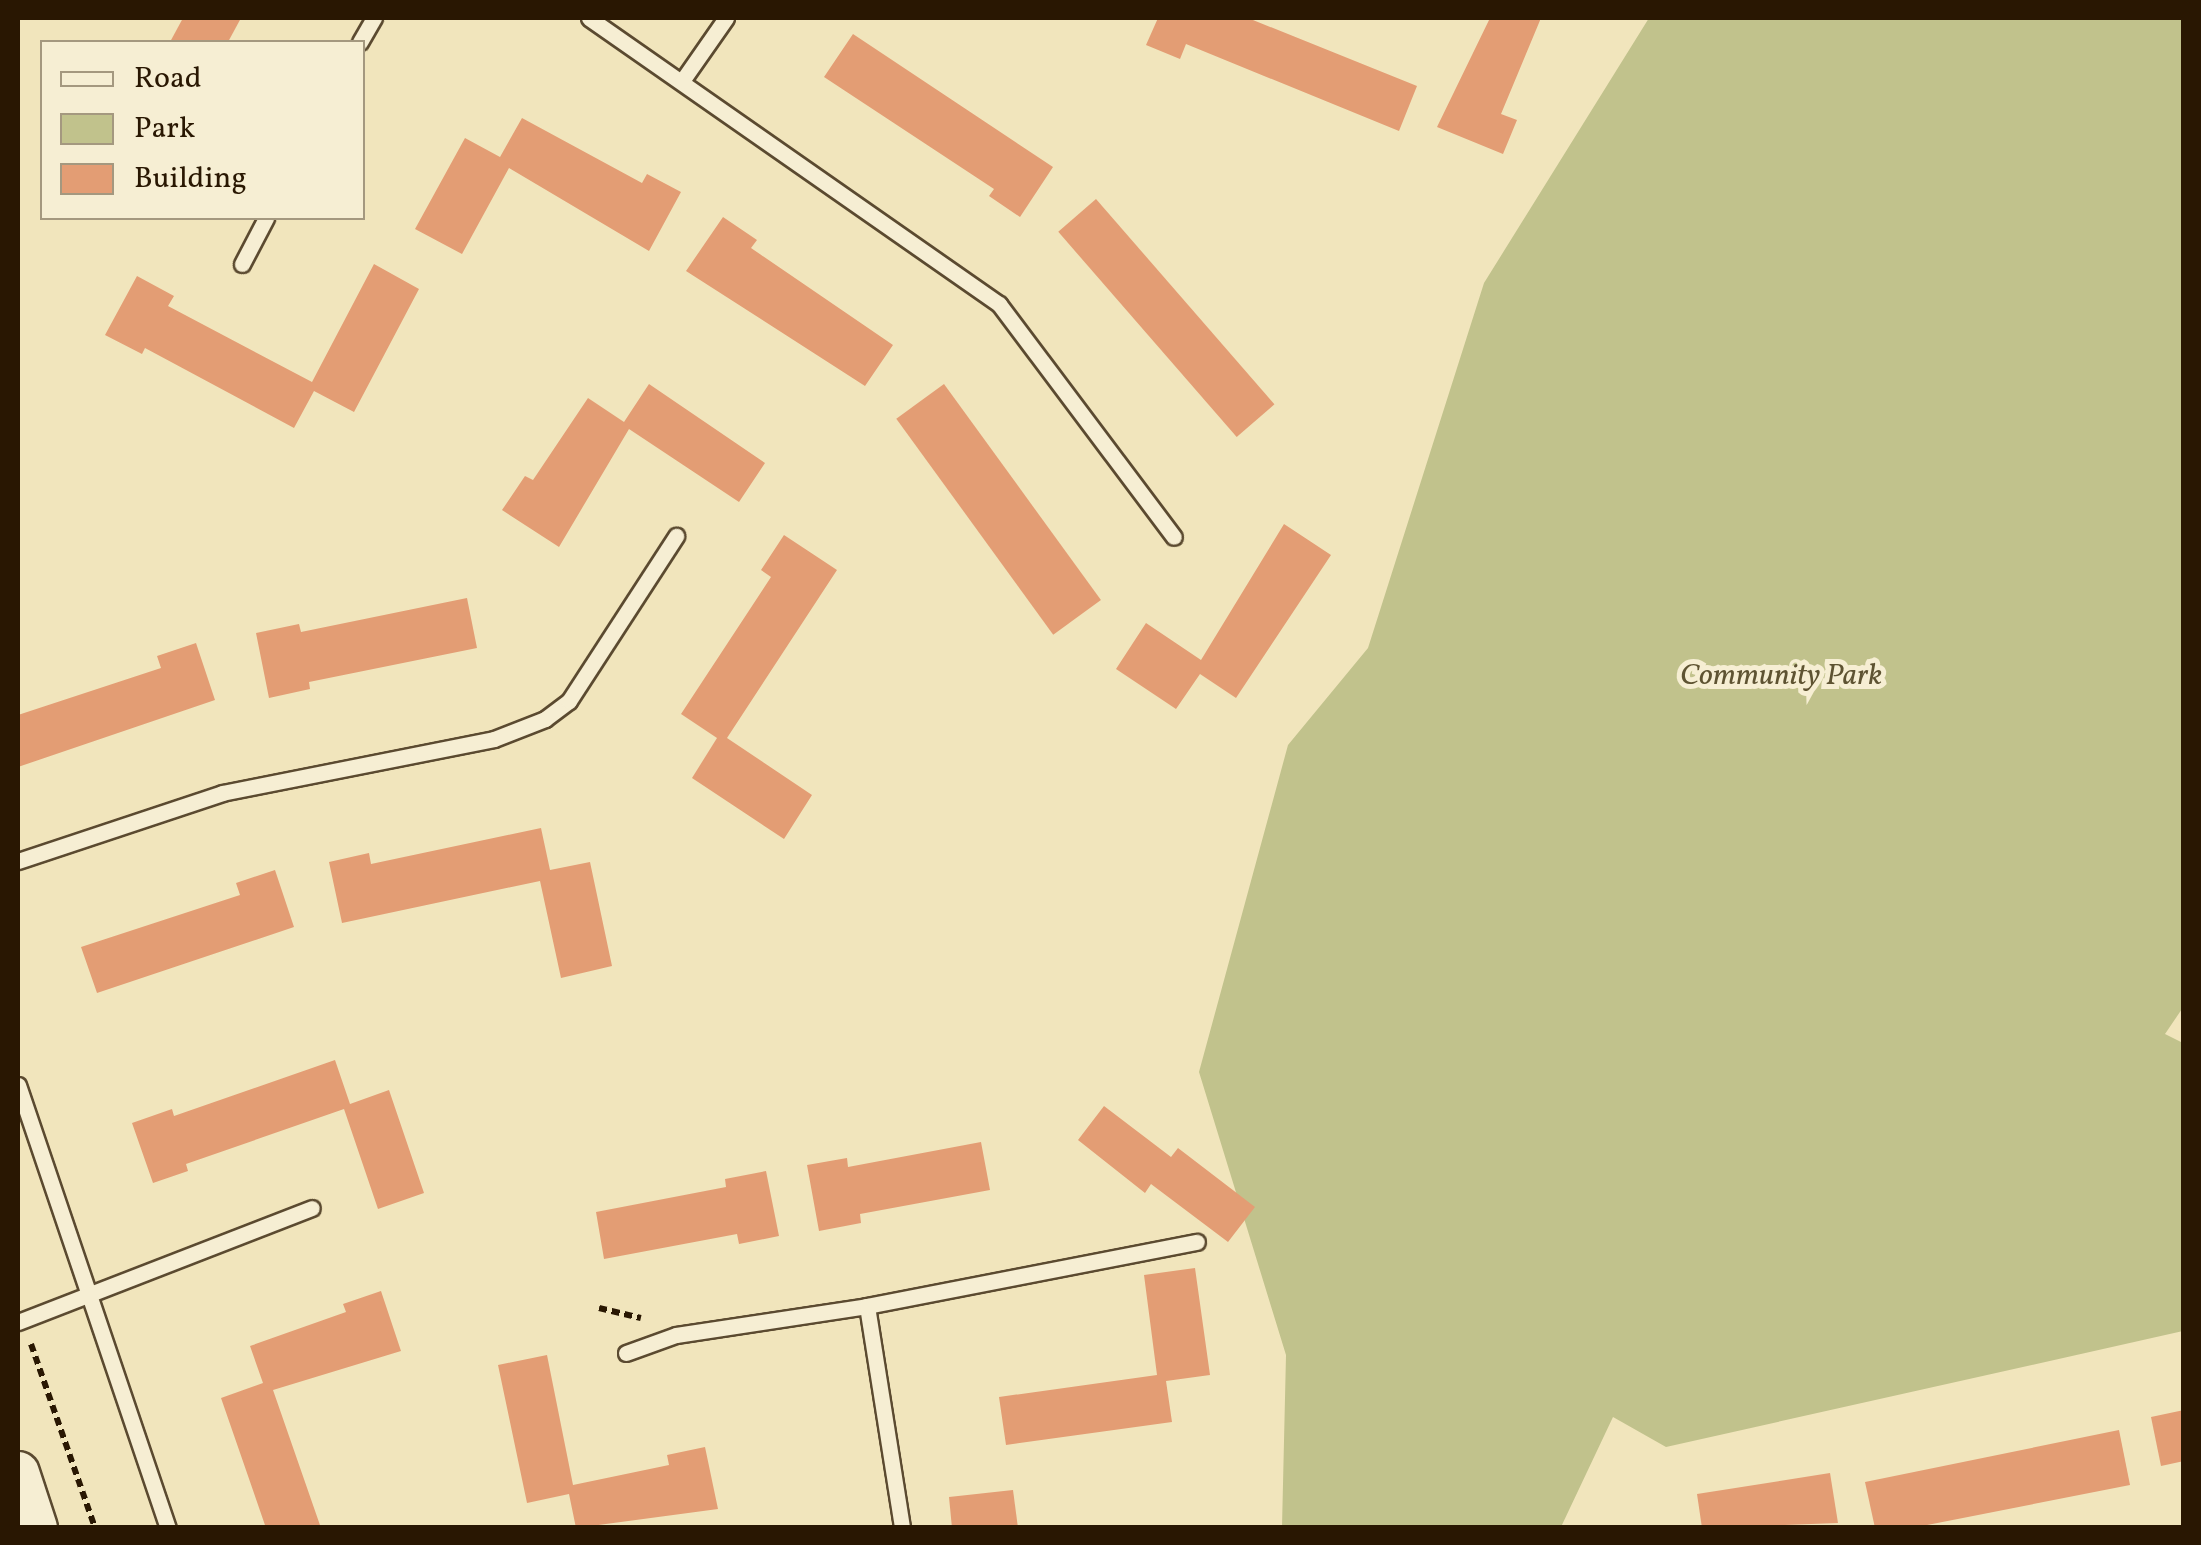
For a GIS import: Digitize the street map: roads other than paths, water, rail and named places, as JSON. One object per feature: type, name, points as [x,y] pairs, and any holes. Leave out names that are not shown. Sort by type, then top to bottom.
[{"type":"street","points":[[18,1473],[36,1528]]},
{"type":"lane","points":[[361,40],[374,18]]},
{"type":"lane","points":[[590,18],[998,304],[1174,537]]},
{"type":"lane","points":[[682,80],[726,18]]},
{"type":"lane","points":[[242,264],[265,220]]},
{"type":"lane","points":[[18,860],[222,793],[494,739],[545,719],[569,701],[676,536]]},
{"type":"lane","points":[[18,1084],[86,1296],[168,1528]]},
{"type":"lane","points":[[20,1321],[312,1208]]},
{"type":"lane","points":[[626,1353],[676,1335],[867,1306],[1197,1242]]},
{"type":"lane","points":[[867,1306],[902,1528]]},
{"type":"park label","name":"Community Park","points":[[1781,676]]}]
